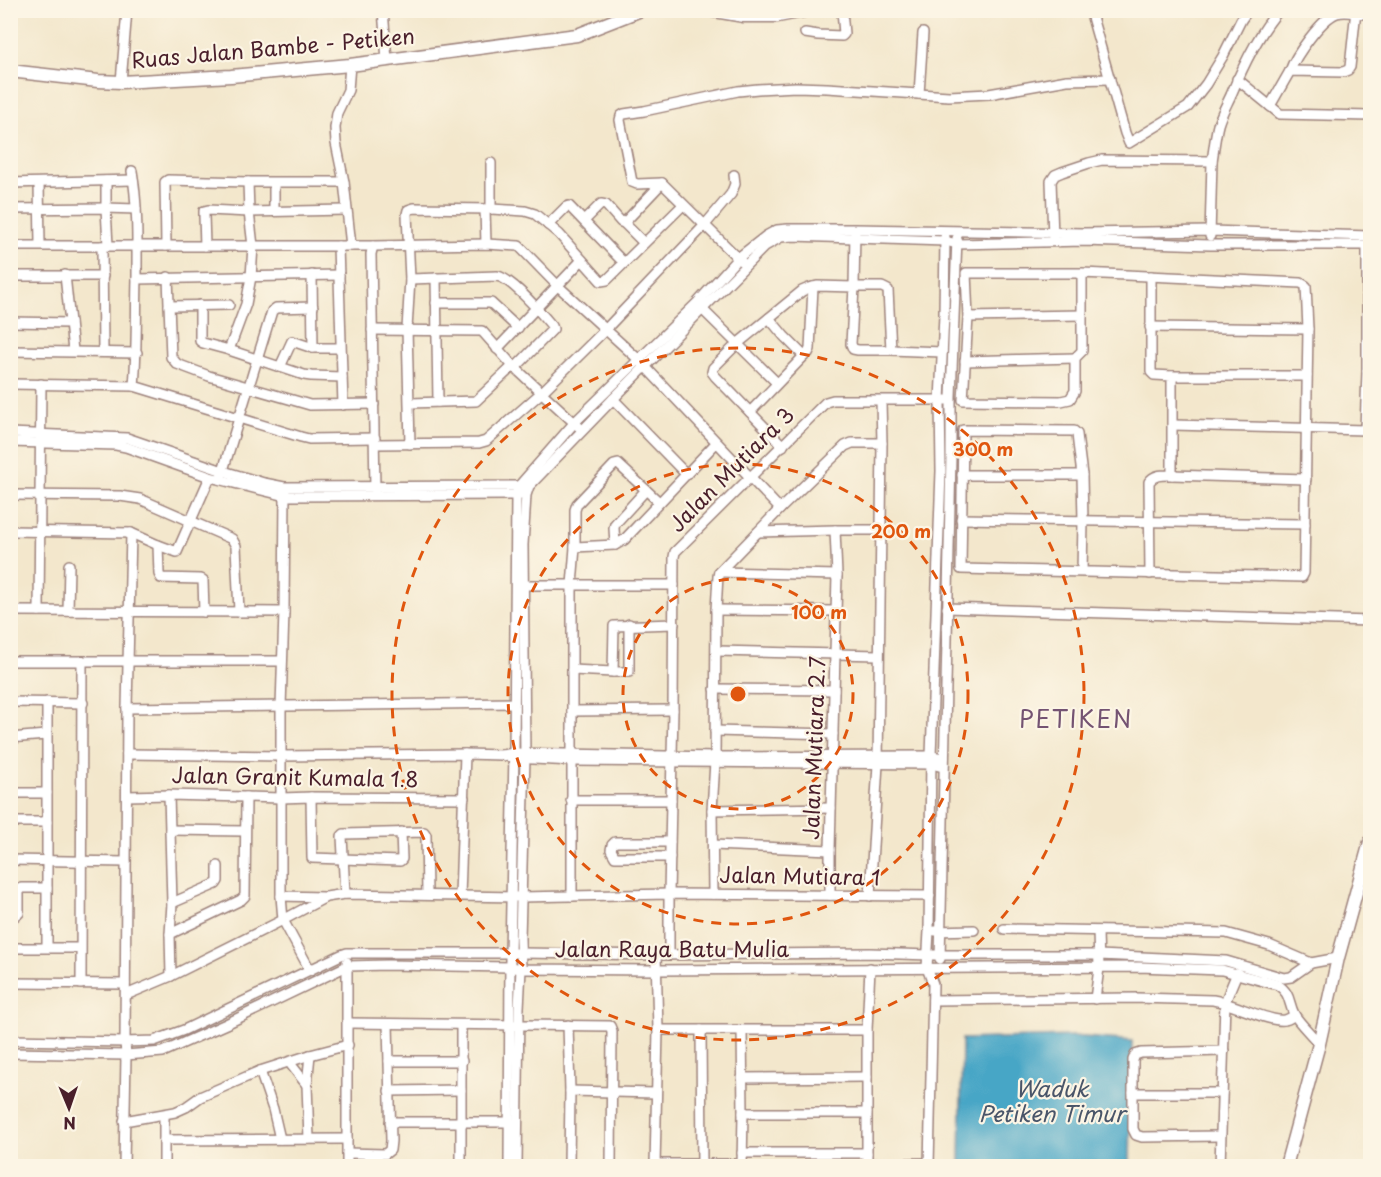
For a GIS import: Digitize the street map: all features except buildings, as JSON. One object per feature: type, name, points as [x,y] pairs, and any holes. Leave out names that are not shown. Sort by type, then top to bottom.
[{"type":"main road","name":"Ruas Jalan Bambe - Petiken","points":[[10,71],[120,82],[231,76],[350,65],[577,35],[641,10]]},
{"type":"main road","points":[[709,10],[778,16],[809,10]]},
{"type":"main road","points":[[1286,1167],[1319,1044],[1338,958],[1371,842]]},
{"type":"street","points":[[120,82],[127,10]]},
{"type":"street","points":[[383,10],[387,60]]},
{"type":"street","points":[[805,33],[842,36],[844,34],[842,10]]},
{"type":"street","points":[[1090,10],[1133,160]]},
{"type":"street","points":[[1129,143],[1184,111],[1191,104],[1223,56],[1248,10]]},
{"type":"street","points":[[1210,245],[1212,161],[1219,121],[1237,79],[1256,44],[1279,10]]},
{"type":"street","points":[[1270,106],[1300,50],[1329,17],[1342,12],[1371,15]]},
{"type":"street","points":[[1290,71],[1347,71],[1350,67],[1356,12]]},
{"type":"street","points":[[919,94],[922,33]]},
{"type":"street","points":[[350,65],[348,90],[337,113],[334,128],[344,182],[351,246]]},
{"type":"street","points":[[742,261],[662,183],[632,182],[621,116],[738,91],[758,89],[796,87],[949,96],[989,94],[1068,80],[1110,79]]},
{"type":"street","points":[[1237,79],[1277,113],[1283,115],[1371,116]]},
{"type":"street","points":[[1053,237],[1051,181],[1055,176],[1102,160],[1212,161]]},
{"type":"street","points":[[486,244],[490,163]]},
{"type":"street","points":[[10,183],[106,181],[132,175],[137,246],[137,353],[134,386]]},
{"type":"street","points":[[10,384],[134,386],[304,438],[411,444],[482,442],[541,393],[704,226],[731,194],[735,184],[734,175]]},
{"type":"street","points":[[166,246],[165,182],[168,180],[344,182]]},
{"type":"street","points":[[104,352],[103,276],[106,181]]},
{"type":"street","points":[[229,350],[246,304],[251,277],[253,246],[248,182]]},
{"type":"street","points":[[39,183],[40,245]]},
{"type":"street","points":[[274,183],[274,210]]},
{"type":"street","points":[[624,223],[662,183]]},
{"type":"street","points":[[584,222],[601,204],[604,204],[644,243]]},
{"type":"street","points":[[411,444],[407,329],[410,279],[407,213],[410,209],[488,209],[535,214],[601,281],[604,281],[683,205]]},
{"type":"street","points":[[548,225],[569,206],[624,263]]},
{"type":"street","points":[[10,208],[136,209]]},
{"type":"street","points":[[206,246],[204,211],[346,210]]},
{"type":"street","points":[[518,1167],[515,1025],[510,967],[525,756],[517,490],[575,422],[699,307],[766,236],[777,230],[788,228],[945,236],[957,231],[1053,237],[1211,231],[1369,242]]},
{"type":"street","points":[[933,984],[940,968],[951,400],[957,231]]},
{"type":"street","points":[[855,233],[851,344],[853,349],[942,352]]},
{"type":"street","points":[[945,236],[957,244],[1053,237]]},
{"type":"street","points":[[870,968],[867,1030],[867,1166],[929,1165],[933,984],[927,969],[945,236]]},
{"type":"street","points":[[1084,237],[1210,245],[1369,242]]},
{"type":"street","points":[[1173,425],[1365,430],[1369,371],[1369,242]]},
{"type":"street","points":[[10,246],[373,246],[408,244],[519,246],[558,286],[641,363],[780,509]]},
{"type":"street","points":[[338,246],[343,405]]},
{"type":"street","points":[[373,246],[371,254],[375,491]]},
{"type":"street","points":[[497,349],[582,260]]},
{"type":"street","points":[[1075,358],[1075,391],[1070,399],[1061,401],[963,400],[968,317],[966,273],[1082,273],[1301,283],[1306,286],[1308,328],[1306,479],[1304,573],[1302,577],[1150,574],[961,569],[963,430],[1074,430],[1077,434],[1082,475],[1082,572]]},
{"type":"street","points":[[965,361],[1075,358],[1082,351],[1082,273]]},
{"type":"street","points":[[64,275],[73,351]]},
{"type":"street","points":[[312,275],[313,348]]},
{"type":"street","points":[[137,279],[339,275]]},
{"type":"street","points":[[10,276],[103,276]]},
{"type":"street","points":[[410,279],[501,276],[537,308],[553,329],[476,401],[410,403]]},
{"type":"street","points":[[1151,276],[1151,372],[1154,375],[1307,376]]},
{"type":"street","points":[[168,277],[171,357],[177,364],[209,376],[310,405],[374,404]]},
{"type":"street","points":[[436,278],[438,402]]},
{"type":"street","points":[[750,412],[810,349],[813,286]]},
{"type":"street","points":[[783,446],[712,372],[713,368],[737,344],[802,291],[813,286],[882,287],[889,291],[891,350]]},
{"type":"street","points":[[436,303],[491,303],[518,328]]},
{"type":"street","points":[[200,305],[200,341],[203,343],[311,376],[342,377]]},
{"type":"street","points":[[169,306],[229,305]]},
{"type":"street","points":[[222,476],[273,310],[313,307]]},
{"type":"street","points":[[699,307],[777,383]]},
{"type":"street","points":[[968,317],[1082,315]]},
{"type":"street","points":[[769,318],[804,356]]},
{"type":"street","points":[[10,322],[70,323]]},
{"type":"street","points":[[1150,327],[1308,328]]},
{"type":"street","points":[[372,330],[482,331],[514,367],[582,430]]},
{"type":"street","points":[[280,367],[292,340],[313,348],[340,348]]},
{"type":"street","points":[[10,351],[137,353]]},
{"type":"street","points":[[509,1167],[515,1025],[519,1008],[521,969],[516,897],[514,703],[528,491],[613,399],[641,363]]},
{"type":"street","points":[[1172,376],[1172,474]]},
{"type":"street","points":[[39,611],[41,384]]},
{"type":"street","points":[[613,399],[686,474]]},
{"type":"street","name":"Jalan Mutiara 3","points":[[669,955],[675,552],[829,400],[951,400]]},
{"type":"street","points":[[870,896],[878,760],[882,443],[880,400]]},
{"type":"street","points":[[10,433],[126,447],[210,477],[222,476]]},
{"type":"street","points":[[10,442],[40,438],[127,438],[222,476],[285,491],[528,491]]},
{"type":"street","points":[[575,547],[615,545],[629,535],[716,443]]},
{"type":"street","points":[[712,894],[716,610],[719,572],[845,446],[852,443],[882,443]]},
{"type":"street","points":[[572,896],[572,585],[575,547],[574,518],[577,504],[614,465],[618,464],[659,502]]},
{"type":"street","points":[[1150,574],[1150,479],[1155,476],[1172,474],[1306,479]]},
{"type":"street","points":[[962,475],[1082,475]]},
{"type":"street","points":[[10,531],[131,533],[177,552],[210,477]]},
{"type":"street","points":[[615,545],[615,524],[646,490]]},
{"type":"street","points":[[285,491],[281,707],[281,896],[284,920],[310,970]]},
{"type":"street","points":[[10,495],[132,497],[228,537],[235,542],[238,612]]},
{"type":"street","points":[[961,519],[1305,524]]},
{"type":"street","name":"Jalan Mutiara 2.7","points":[[830,895],[836,654],[835,530]]},
{"type":"street","points":[[758,532],[880,530]]},
{"type":"street","points":[[124,1167],[127,708],[131,533]]},
{"type":"street","points":[[158,545],[161,578],[203,580],[204,612]]},
{"type":"street","points":[[68,611],[69,565]]},
{"type":"street","points":[[719,572],[837,575]]},
{"type":"street","points":[[520,585],[674,585]]},
{"type":"street","points":[[947,608],[1371,621]]},
{"type":"street","points":[[716,610],[836,610]]},
{"type":"street","points":[[10,611],[284,612]]},
{"type":"street","points":[[572,670],[629,672],[629,624]]},
{"type":"street","points":[[613,672],[614,626],[674,624]]},
{"type":"street","points":[[717,651],[878,655]]},
{"type":"street","points":[[10,661],[282,661]]},
{"type":"street","points":[[81,984],[82,662]]},
{"type":"street","points":[[715,689],[834,690]]},
{"type":"street","points":[[10,702],[83,703]]},
{"type":"street","points":[[47,702],[47,947]]},
{"type":"street","points":[[127,708],[514,703]]},
{"type":"street","points":[[572,711],[673,710]]},
{"type":"street","points":[[715,730],[833,734]]},
{"type":"street","points":[[10,738],[46,735]]},
{"type":"street","points":[[127,754],[281,756],[465,754],[573,758],[931,760],[943,762]]},
{"type":"street","points":[[460,896],[465,754]]},
{"type":"street","points":[[10,793],[47,794]]},
{"type":"street","points":[[169,795],[172,903],[171,976]]},
{"type":"street","name":"Jalan Granit Kumala 1.8","points":[[127,796],[464,798]]},
{"type":"street","points":[[170,934],[244,898],[246,892],[246,797]]},
{"type":"street","points":[[311,797],[311,857],[315,859],[400,861],[402,859],[401,832]]},
{"type":"street","points":[[571,800],[671,800]]},
{"type":"street","points":[[712,810],[831,808]]},
{"type":"street","points":[[10,822],[47,822]]},
{"type":"street","points":[[170,830],[245,831]]},
{"type":"street","points":[[345,894],[342,836],[344,834],[401,832],[426,833],[427,894]]},
{"type":"street","points":[[670,842],[615,842],[611,850],[615,857],[670,857]]},
{"type":"street","points":[[713,845],[830,850]]},
{"type":"street","points":[[10,860],[126,862]]},
{"type":"street","points":[[172,903],[216,884],[218,866]]},
{"type":"street","points":[[10,916],[19,913],[19,889],[47,888]]},
{"type":"street","name":"Jalan Mutiara 1","points":[[326,897],[345,894],[516,897],[669,894],[930,896]]},
{"type":"street","points":[[281,896],[326,897]]},
{"type":"street","points":[[126,995],[171,976],[326,897]]},
{"type":"street","points":[[1005,929],[1226,933],[1269,945],[1311,963]]},
{"type":"street","points":[[929,931],[974,930]]},
{"type":"street","points":[[1095,999],[1099,968],[1098,931]]},
{"type":"street","points":[[10,948],[80,948]]},
{"type":"street","points":[[10,1040],[154,1041],[184,1030],[347,953],[1099,955],[1226,961],[1284,978],[1291,977],[1311,963],[1338,958]]},
{"type":"street","points":[[347,953],[347,1167]]},
{"type":"street","points":[[656,955],[658,1030],[655,1165],[742,1165],[742,1030]]},
{"type":"street","name":"Jalan Raya Batu Mulia","points":[[10,1053],[126,1055],[163,1052],[347,966],[388,965],[656,970],[1139,967],[1222,970],[1278,985],[1285,990],[1294,1016],[1319,1044]]},
{"type":"street","points":[[1220,1167],[1225,1002],[1237,974]]},
{"type":"street","points":[[10,983],[125,984]]},
{"type":"street","points":[[933,1000],[1137,998],[1225,1002],[1276,1019],[1286,1020],[1294,1016]]},
{"type":"street","points":[[348,1023],[608,1025],[612,1031],[611,1167]]},
{"type":"street","points":[[347,1153],[385,1154],[391,1146],[388,1023]]},
{"type":"street","points":[[461,1025],[461,1167]]},
{"type":"street","points":[[568,1025],[570,1091],[568,1167]]},
{"type":"street","points":[[658,1030],[867,1030]]},
{"type":"street","points":[[701,1030],[702,1166]]},
{"type":"street","points":[[124,1121],[164,1115],[186,1107],[200,1097],[260,1071],[310,1054],[348,1045]]},
{"type":"street","points":[[1220,1136],[1142,1137],[1136,1135],[1132,1129],[1133,1060],[1137,1054],[1224,1052]]},
{"type":"street","points":[[309,1139],[307,1085],[310,1054]]},
{"type":"street","points":[[388,1061],[462,1061]]},
{"type":"street","points":[[289,1062],[307,1085]]},
{"type":"street","points":[[260,1071],[280,1139]]},
{"type":"street","points":[[742,1078],[867,1077]]},
{"type":"street","points":[[389,1091],[461,1090]]},
{"type":"street","points":[[570,1091],[656,1094]]},
{"type":"street","points":[[1133,1093],[1222,1093]]},
{"type":"street","points":[[743,1113],[867,1113]]},
{"type":"street","points":[[164,1115],[164,1167]]},
{"type":"street","points":[[390,1122],[510,1122]]},
{"type":"street","points":[[164,1140],[347,1139]]},
{"type":"street","points":[[742,1153],[867,1153]]},
{"type":"water","name":"Waduk Petiken Timur","points":[[1074,1036],[1132,1041],[1130,1166],[960,1166],[962,1039]]},
{"type":"district","name":"PETIKEN","points":[[1076,720]]}]
